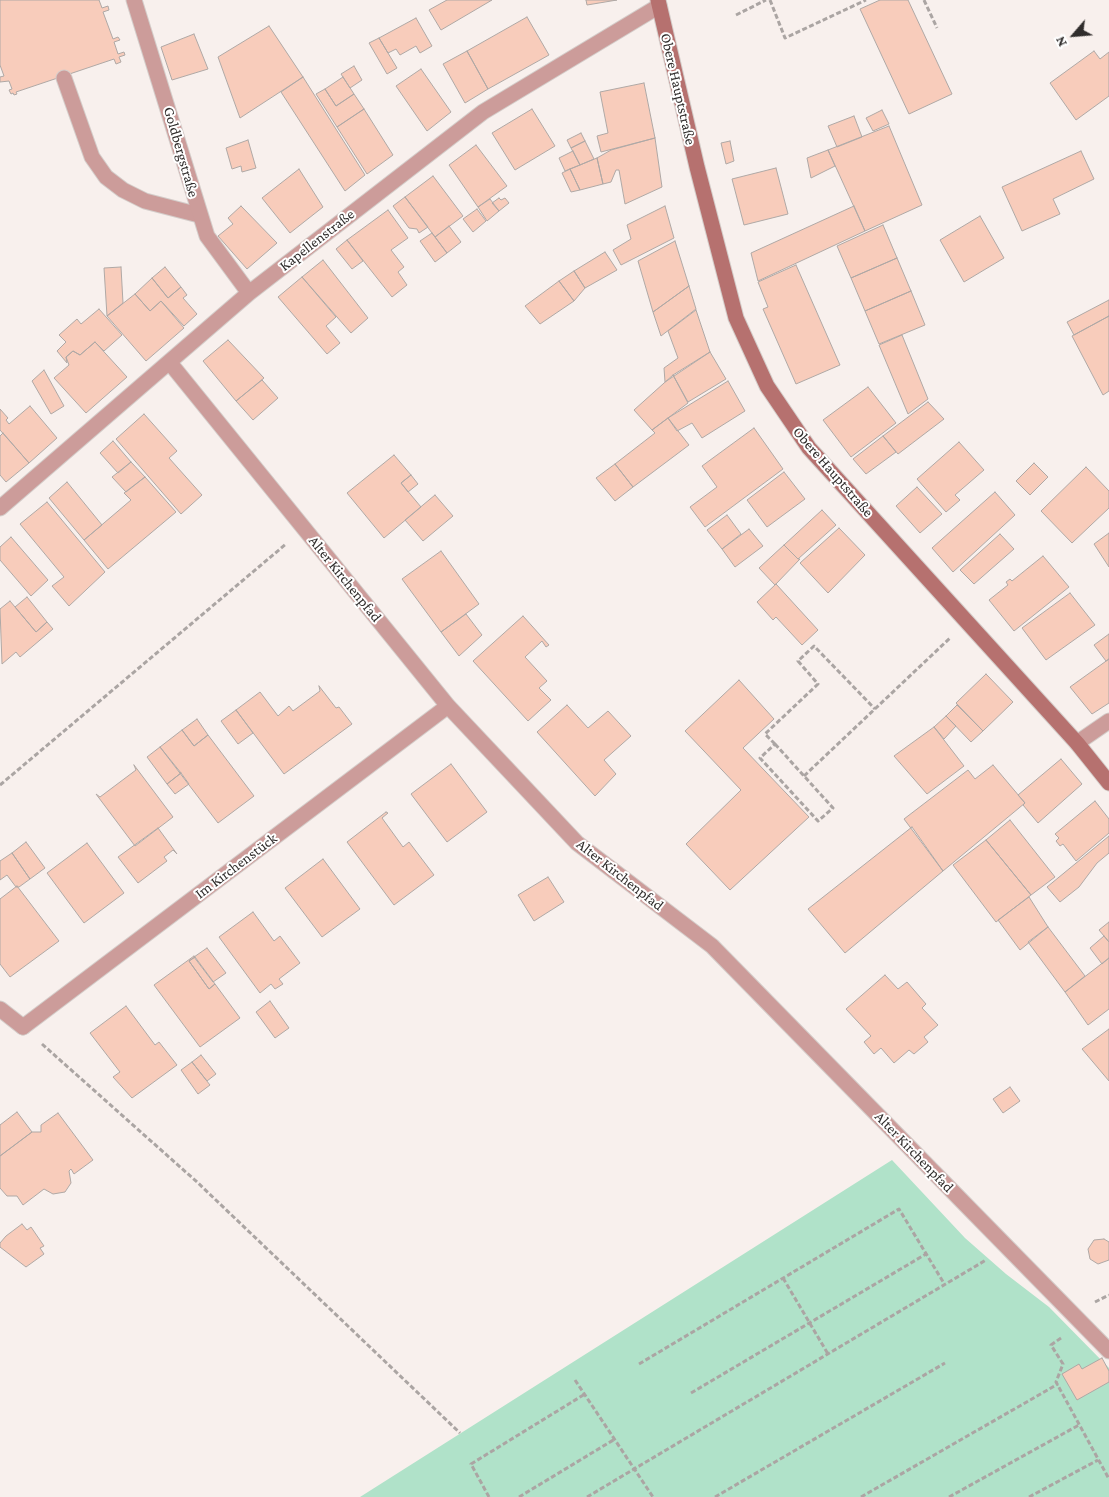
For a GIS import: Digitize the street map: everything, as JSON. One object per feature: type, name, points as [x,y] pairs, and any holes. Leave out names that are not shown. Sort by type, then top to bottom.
[{"type":"main road","name":"Obere Hauptstraße","points":[[658,3],[696,168],[736,318],[767,386],[809,448],[1076,743],[1109,783]]},
{"type":"street","name":"Goldbergstraße","points":[[134,0],[207,236],[249,293]]},
{"type":"street","name":"Kapellenstraße","points":[[0,508],[249,293],[483,112],[658,3]]},
{"type":"street","points":[[64,78],[92,157],[106,177],[123,190],[144,201],[199,215]]},
{"type":"street","name":"Alter Kirchenpfad","points":[[170,362],[448,706],[577,843],[712,946],[1109,1351]]},
{"type":"street","name":"Im Kirchenstück","points":[[23,1026],[448,706]]},
{"type":"street","points":[[1076,743],[1109,721]]},
{"type":"street","points":[[0,1009],[23,1026]]},
{"type":"path","points":[[736,14],[766,0]]},
{"type":"path","points":[[770,0],[785,38],[866,0]]},
{"type":"path","points":[[924,0],[937,28]]},
{"type":"path","points":[[0,786],[304,529]]},
{"type":"path","points":[[804,776],[944,644]]},
{"type":"path","points":[[775,744],[760,758],[788,791],[818,821],[833,808],[775,744],[765,734],[818,684],[798,662],[814,646],[875,709]]},
{"type":"path","points":[[23,1026],[197,1182],[460,1433]]},
{"type":"path","points":[[639,1364],[899,1209],[945,1285]]},
{"type":"path","points":[[691,1393],[926,1254]]},
{"type":"path","points":[[587,1497],[989,1258]]},
{"type":"path","points":[[783,1278],[828,1354]]},
{"type":"path","points":[[1065,1335],[1051,1345],[1063,1364],[1056,1382],[1109,1479]]},
{"type":"path","points":[[714,1497],[945,1363]]},
{"type":"path","points":[[576,1380],[652,1497]]},
{"type":"path","points":[[861,1497],[1058,1384]]},
{"type":"path","points":[[489,1497],[471,1464],[585,1394]]},
{"type":"path","points":[[949,1497],[1079,1425]]},
{"type":"path","points":[[519,1497],[615,1439]]},
{"type":"path","points":[[1029,1497],[1098,1460]]},
{"type":"green space","points":[[892,1160],[965,1238],[1006,1274],[1049,1307],[1109,1368],[1109,1497],[360,1497]]},
{"type":"building","points":[[0,0],[99,0],[102,8],[108,6],[109,10],[103,12],[113,39],[118,37],[120,40],[114,42],[118,54],[124,52],[125,55],[119,57],[121,62],[116,64],[114,59],[16,92],[17,94],[11,94],[9,90],[12,89],[9,81],[0,82],[0,77],[4,76],[0,65]]},
{"type":"building","points":[[447,0],[492,0],[441,30],[429,10]]},
{"type":"building","points":[[586,0],[617,0],[587,5]]},
{"type":"building","points":[[880,0],[908,0],[952,94],[909,114],[860,9]]},
{"type":"building","points":[[527,17],[549,55],[488,89],[467,51]]},
{"type":"building","points":[[416,18],[432,46],[420,53],[416,46],[400,55],[396,49],[388,53],[379,38]]},
{"type":"building","points":[[269,26],[303,77],[240,118],[218,57]]},
{"type":"building","points":[[194,34],[208,69],[172,80],[161,47]]},
{"type":"building","points":[[379,38],[397,68],[387,74],[369,43]]},
{"type":"building","points":[[467,51],[488,89],[465,103],[443,64]]},
{"type":"building","points":[[1094,51],[1100,59],[1109,52],[1109,96],[1076,120],[1050,83]]},
{"type":"building","points":[[354,66],[362,80],[350,88],[341,74]]},
{"type":"building","points":[[421,69],[451,112],[427,131],[396,86]]},
{"type":"building","points":[[303,77],[365,175],[345,191],[281,92]]},
{"type":"building","points":[[343,77],[354,94],[336,106],[325,89]]},
{"type":"building","points":[[644,83],[655,138],[601,152],[597,136],[608,133],[600,92]]},
{"type":"building","points":[[325,89],[336,106],[354,94],[364,109],[337,127],[316,94]]},
{"type":"building","points":[[364,109],[393,155],[367,174],[337,127]]},
{"type":"building","points":[[532,109],[555,146],[515,170],[492,133]]},
{"type":"building","points":[[882,110],[889,124],[873,131],[866,118]]},
{"type":"building","points":[[854,116],[862,137],[837,147],[828,126]]},
{"type":"building","points":[[889,126],[922,205],[865,231],[828,150]]},
{"type":"building","points":[[581,133],[585,141],[571,148],[567,140]]},
{"type":"building","points":[[655,138],[662,187],[625,204],[619,170],[616,170],[611,182],[603,184],[597,158],[611,150]]},
{"type":"building","points":[[248,140],[256,168],[242,172],[241,166],[232,169],[226,148]]},
{"type":"building","points":[[585,141],[594,159],[580,165],[571,148]]},
{"type":"building","points":[[730,141],[734,161],[726,164],[721,143]]},
{"type":"building","points":[[476,145],[507,186],[478,207],[449,165]]},
{"type":"building","points":[[828,150],[835,166],[811,178],[807,158]]},
{"type":"building","points":[[573,151],[580,165],[565,171],[559,158]]},
{"type":"building","points":[[1081,151],[1094,179],[1053,199],[1060,214],[1022,231],[1002,187]]},
{"type":"building","points":[[597,158],[603,184],[580,190],[570,169]]},
{"type":"building","points":[[776,168],[788,214],[744,225],[732,179]]},
{"type":"building","points":[[299,169],[323,207],[290,233],[262,198]]},
{"type":"building","points":[[570,169],[580,190],[571,192],[562,173]]},
{"type":"building","points":[[433,176],[463,216],[435,237],[405,197]]},
{"type":"building","points":[[405,197],[428,227],[419,233],[417,229],[409,228],[393,206]]},
{"type":"building","points":[[499,198],[501,200],[505,198],[509,203],[499,211],[492,203]]},
{"type":"building","points":[[490,199],[499,211],[487,221],[478,207]]},
{"type":"building","points":[[241,206],[277,243],[247,269],[218,236],[233,224],[228,218]]},
{"type":"building","points":[[665,206],[674,238],[621,265],[613,250],[631,239],[627,225]]},
{"type":"building","points":[[854,206],[865,231],[758,281],[751,253]]},
{"type":"building","points":[[477,209],[486,221],[473,232],[463,219]]},
{"type":"building","points":[[388,210],[408,238],[391,250],[404,267],[398,272],[407,285],[392,297],[347,240]]},
{"type":"building","points":[[980,216],[1004,258],[964,282],[940,240]]},
{"type":"building","points":[[883,225],[897,258],[851,278],[837,246]]},
{"type":"building","points":[[449,226],[461,242],[447,253],[435,237]]},
{"type":"building","points":[[432,233],[447,253],[435,262],[420,241]]},
{"type":"building","points":[[347,240],[363,261],[352,269],[336,249]]},
{"type":"building","points":[[675,241],[689,286],[653,312],[638,261]]},
{"type":"building","points":[[605,252],[617,270],[585,288],[574,271]]},
{"type":"building","points":[[897,258],[911,291],[865,311],[851,278]]},
{"type":"building","points":[[323,260],[368,318],[351,333],[302,277]]},
{"type":"building","points":[[796,265],[840,365],[796,384],[763,309],[768,307],[758,282]]},
{"type":"building","points":[[121,267],[123,303],[107,316],[104,268]]},
{"type":"building","points":[[165,267],[181,287],[168,298],[152,278]]},
{"type":"building","points":[[574,271],[585,288],[574,301],[559,281]]},
{"type":"building","points":[[302,277],[336,317],[326,326],[340,343],[327,354],[278,297]]},
{"type":"building","points":[[152,278],[168,298],[181,287],[187,295],[183,298],[197,314],[184,326],[161,301],[150,311],[135,294]]},
{"type":"building","points":[[559,281],[574,301],[540,324],[525,306]]},
{"type":"building","points":[[689,286],[696,309],[661,336],[653,312]]},
{"type":"building","points":[[911,291],[925,325],[879,344],[865,311]]},
{"type":"building","points":[[135,294],[150,311],[161,301],[184,328],[146,361],[107,316]]},
{"type":"building","points":[[1109,300],[1109,316],[1074,335],[1067,322]]},
{"type":"building","points":[[99,309],[122,335],[104,351],[95,342],[80,355],[73,351],[66,357],[67,363],[57,351],[66,342],[59,335],[77,319],[81,324]]},
{"type":"building","points":[[696,310],[710,352],[665,382],[664,368],[678,358],[668,331]]},
{"type":"building","points":[[1109,316],[1109,391],[1103,395],[1072,336]]},
{"type":"building","points":[[902,335],[928,399],[908,414],[879,345]]},
{"type":"building","points":[[228,340],[264,378],[236,401],[203,361]]},
{"type":"building","points":[[95,342],[127,377],[86,413],[54,378],[69,365],[66,357],[73,351],[80,355]]},
{"type":"building","points":[[710,352],[726,379],[688,402],[673,375]]},
{"type":"building","points":[[44,370],[64,406],[51,414],[32,381]]},
{"type":"building","points":[[673,375],[688,403],[652,430],[634,410]]},
{"type":"building","points":[[262,380],[278,398],[253,420],[236,401]]},
{"type":"building","points":[[728,381],[745,411],[702,438],[692,423],[677,431],[668,418]]},
{"type":"building","points":[[868,387],[896,423],[851,457],[823,420]]},
{"type":"building","points":[[928,402],[944,419],[898,454],[883,436]]},
{"type":"building","points":[[30,406],[57,438],[29,463],[0,430],[0,409],[8,418],[6,420],[9,424]]},
{"type":"building","points":[[144,414],[177,451],[169,458],[202,495],[181,514],[116,439]]},
{"type":"building","points":[[668,418],[689,445],[633,487],[615,464],[655,433],[652,430]]},
{"type":"building","points":[[754,428],[783,469],[705,527],[690,507],[717,487],[702,466]]},
{"type":"building","points":[[3,433],[29,463],[6,482],[0,475],[0,436]]},
{"type":"building","points":[[883,436],[896,452],[866,474],[853,459]]},
{"type":"building","points":[[113,441],[131,462],[118,473],[100,453]]},
{"type":"building","points":[[959,442],[984,470],[955,495],[960,500],[946,512],[917,479]]},
{"type":"building","points":[[394,455],[411,475],[401,483],[421,507],[384,538],[347,493]]},
{"type":"building","points":[[131,462],[145,477],[126,492],[112,477]]},
{"type":"building","points":[[1034,463],[1048,477],[1030,495],[1016,481]]},
{"type":"building","points":[[615,464],[633,487],[615,501],[596,478]]},
{"type":"building","points":[[1086,467],[1109,491],[1109,508],[1072,543],[1041,511]]},
{"type":"building","points":[[784,472],[805,499],[767,527],[747,500]]},
{"type":"building","points":[[411,475],[418,484],[408,492],[401,483]]},
{"type":"building","points":[[145,477],[176,512],[108,569],[84,540],[131,500],[124,493]]},
{"type":"building","points":[[67,482],[102,525],[84,540],[49,498]]},
{"type":"building","points":[[917,487],[942,514],[920,533],[896,506]]},
{"type":"building","points":[[995,492],[1015,515],[953,572],[932,548]]},
{"type":"building","points":[[435,495],[453,516],[423,541],[405,520]]},
{"type":"building","points":[[47,502],[105,572],[69,606],[52,586],[64,577],[20,524]]},
{"type":"building","points":[[822,510],[836,525],[798,559],[784,545]]},
{"type":"building","points":[[727,515],[741,534],[722,549],[707,530]]},
{"type":"building","points":[[839,528],[865,555],[828,593],[800,563]]},
{"type":"building","points":[[749,529],[763,546],[735,567],[722,549]]},
{"type":"building","points":[[1109,533],[1109,567],[1094,544]]},
{"type":"building","points":[[1000,534],[1014,549],[974,584],[960,570]]},
{"type":"building","points":[[11,537],[48,580],[31,596],[0,560],[0,547]]},
{"type":"building","points":[[784,545],[800,559],[775,585],[759,568]]},
{"type":"building","points":[[441,551],[479,604],[441,632],[402,579]]},
{"type":"building","points":[[1043,556],[1069,587],[1014,631],[989,600],[1008,585],[1006,582],[1010,579],[1012,581]]},
{"type":"building","points":[[776,584],[818,630],[802,645],[776,617],[773,620],[757,602]]},
{"type":"building","points":[[1070,593],[1095,625],[1046,660],[1022,628]]},
{"type":"building","points":[[27,597],[47,622],[36,632],[15,607]]},
{"type":"building","points":[[10,601],[36,632],[47,622],[53,629],[20,657],[16,652],[2,664],[0,609]]},
{"type":"building","points":[[466,614],[482,635],[459,656],[441,632]]},
{"type":"building","points":[[523,616],[549,645],[546,647],[542,641],[525,657],[547,681],[539,688],[551,700],[528,721],[473,661]]},
{"type":"building","points":[[1109,634],[1109,659],[1106,661],[1094,645]]},
{"type":"building","points":[[1109,659],[1109,703],[1092,714],[1070,687]]},
{"type":"building","points":[[986,674],[1013,702],[983,731],[956,703]]},
{"type":"building","points":[[739,680],[774,719],[743,748],[809,817],[730,890],[686,844],[741,790],[685,731]]},
{"type":"building","points":[[319,686],[336,708],[339,707],[352,724],[284,774],[236,710],[260,692],[278,716],[289,706],[293,711],[320,691]]},
{"type":"building","points":[[567,705],[588,728],[608,711],[631,736],[604,760],[616,774],[595,796],[537,732]]},
{"type":"building","points":[[957,705],[983,731],[971,742],[946,716]]},
{"type":"building","points":[[236,710],[253,733],[238,744],[221,721]]},
{"type":"building","points":[[946,716],[956,726],[944,739],[934,727]]},
{"type":"building","points":[[197,719],[208,735],[194,746],[182,730]]},
{"type":"building","points":[[934,727],[964,766],[927,794],[894,756]]},
{"type":"building","points":[[182,730],[194,746],[208,735],[254,796],[218,823],[160,747]]},
{"type":"building","points":[[160,747],[181,773],[167,784],[147,757]]},
{"type":"building","points":[[1061,759],[1082,784],[1038,823],[1023,805],[1025,803],[1018,795]]},
{"type":"building","points":[[451,764],[487,812],[447,842],[411,794]]},
{"type":"building","points":[[134,765],[173,817],[135,846],[96,794],[100,797],[136,770]]},
{"type":"building","points":[[993,765],[1025,803],[943,871],[904,819],[968,770],[975,779]]},
{"type":"building","points":[[181,773],[189,784],[175,794],[167,784]]},
{"type":"building","points":[[1095,801],[1109,819],[1109,833],[1076,861],[1063,844],[1060,846],[1056,841],[1059,838],[1055,834]]},
{"type":"building","points":[[386,812],[388,813],[382,818],[403,847],[409,842],[434,875],[394,905],[347,842]]},
{"type":"building","points":[[1010,820],[1055,877],[1031,895],[986,840]]},
{"type":"building","points":[[912,827],[943,871],[845,953],[808,909]]},
{"type":"building","points":[[158,828],[177,854],[173,850],[164,857],[167,861],[138,883],[118,857]]},
{"type":"building","points":[[1109,836],[1109,853],[1097,863],[1079,887],[1060,902],[1047,887]]},
{"type":"building","points":[[986,840],[1031,895],[996,922],[953,865]]},
{"type":"building","points":[[26,842],[45,868],[30,879],[12,853]]},
{"type":"building","points":[[87,843],[124,893],[84,923],[47,873]]},
{"type":"building","points":[[12,853],[30,879],[19,887],[16,887],[7,875],[0,880],[0,861]]},
{"type":"building","points":[[323,859],[360,909],[322,937],[285,888]]},
{"type":"building","points":[[548,877],[564,902],[534,921],[518,895]]},
{"type":"building","points":[[17,886],[59,941],[10,977],[0,964],[0,899]]},
{"type":"building","points":[[1029,897],[1048,927],[1020,950],[998,920]]},
{"type":"building","points":[[253,912],[274,941],[280,936],[300,963],[279,979],[283,984],[275,989],[271,984],[260,993],[219,937]]},
{"type":"building","points":[[1109,922],[1109,942],[1099,930]]},
{"type":"building","points":[[1048,927],[1085,976],[1065,992],[1028,942]]},
{"type":"building","points":[[1104,936],[1109,942],[1109,958],[1102,964],[1090,948]]},
{"type":"building","points":[[207,948],[226,973],[213,982],[194,957]]},
{"type":"building","points":[[194,956],[189,961],[209,989],[215,984],[240,1018],[200,1047],[154,985]]},
{"type":"building","points":[[195,957],[215,984],[209,989],[189,961]]},
{"type":"building","points":[[1109,958],[1109,1009],[1088,1025],[1065,992]]},
{"type":"building","points":[[885,975],[898,989],[907,982],[926,1004],[922,1008],[938,1025],[924,1037],[928,1042],[914,1054],[909,1050],[894,1063],[881,1048],[874,1054],[864,1042],[871,1036],[846,1009]]},
{"type":"building","points":[[270,1001],[289,1028],[275,1038],[256,1012]]},
{"type":"building","points":[[126,1006],[155,1045],[159,1042],[177,1065],[132,1098],[113,1077],[120,1072],[90,1033]]},
{"type":"building","points":[[1109,1029],[1109,1081],[1082,1049]]},
{"type":"building","points":[[201,1055],[216,1074],[207,1081],[192,1062]]},
{"type":"building","points":[[192,1062],[210,1085],[198,1094],[181,1070]]},
{"type":"building","points":[[1010,1087],[1020,1101],[1003,1113],[993,1099]]},
{"type":"building","points":[[17,1112],[32,1132],[0,1156],[0,1125]]},
{"type":"building","points":[[58,1113],[93,1160],[74,1174],[71,1169],[69,1171],[71,1183],[65,1192],[53,1194],[44,1189],[23,1205],[17,1196],[7,1196],[0,1188],[0,1156],[32,1132],[41,1132],[41,1125]]},
{"type":"building","points":[[22,1224],[27,1230],[31,1227],[44,1246],[40,1248],[44,1254],[26,1267],[0,1247],[0,1243],[6,1236]]},
{"type":"building","points":[[1104,1239],[1109,1242],[1109,1260],[1098,1264],[1090,1259],[1088,1249],[1094,1240]]},
{"type":"building","points":[[1102,1358],[1109,1371],[1109,1382],[1077,1400],[1062,1374],[1079,1364],[1082,1369]]}]
